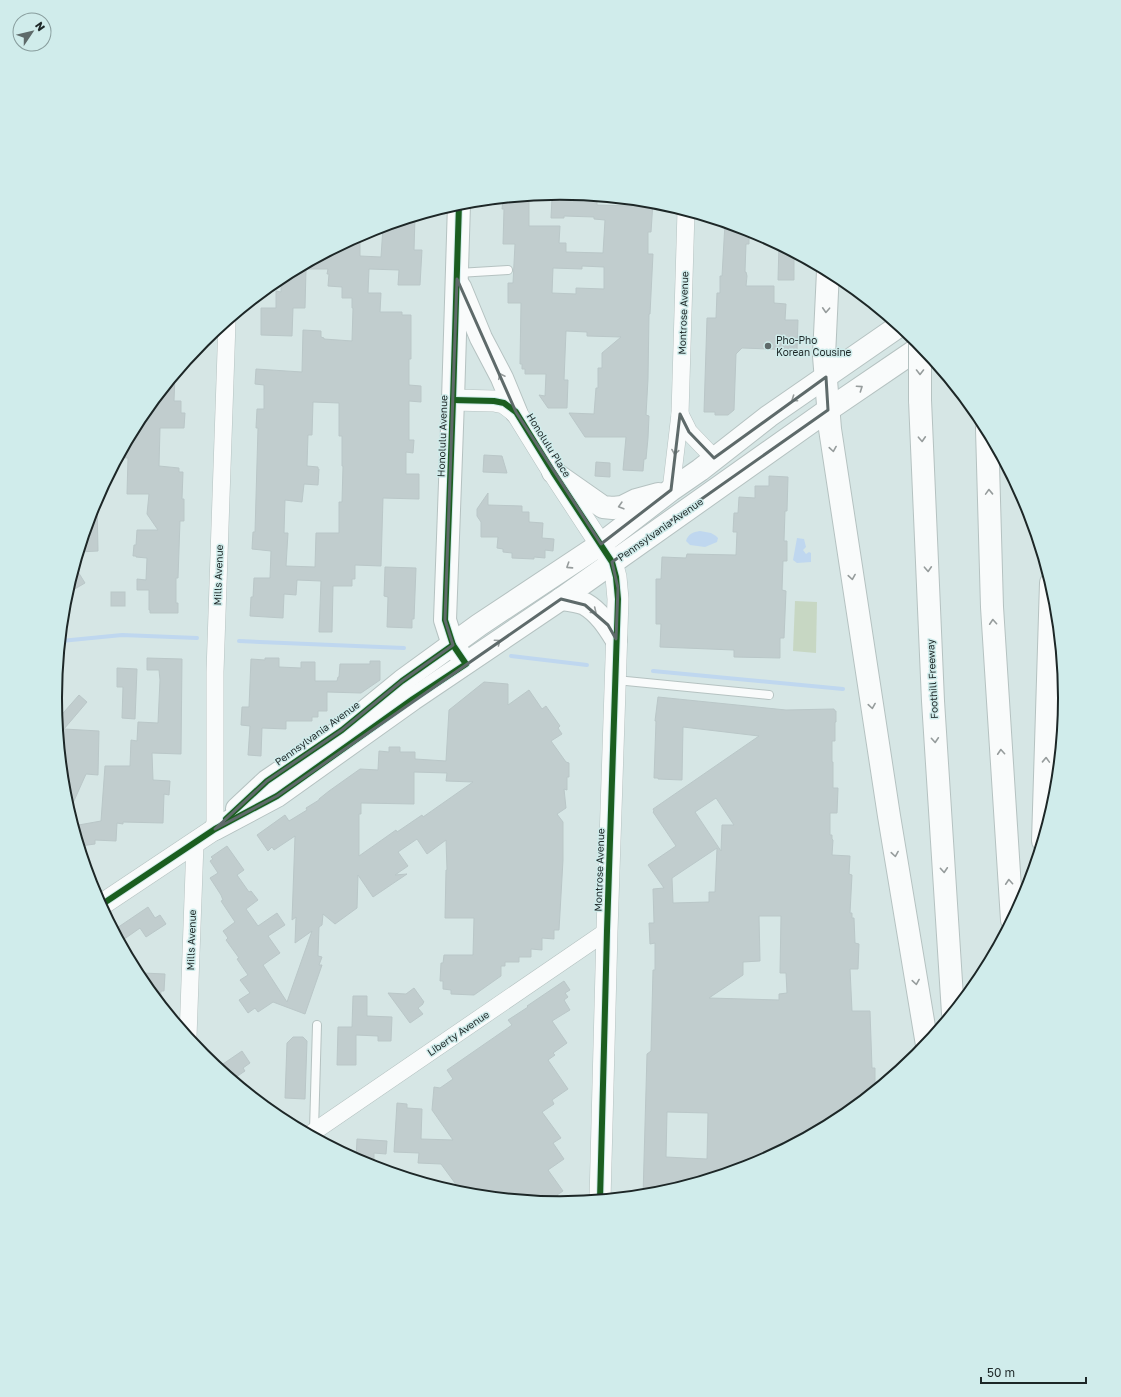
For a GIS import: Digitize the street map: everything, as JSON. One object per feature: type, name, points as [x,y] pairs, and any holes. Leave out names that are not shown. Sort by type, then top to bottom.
[{"type":"main road","name":"Honolulu Avenue","points":[[459,211],[454,400],[445,620],[453,645],[466,664]]},
{"type":"main road","points":[[457,276],[481,338],[502,378],[516,412]]},
{"type":"main road","points":[[828,278],[824,356],[828,410],[888,816],[926,1037]]},
{"type":"main road","name":"Pennsylvania Avenue","points":[[215,829],[267,781],[342,730],[402,680],[480,625],[602,544],[769,416],[895,329]]},
{"type":"main road","name":"Pennsylvania Avenue","points":[[215,829],[277,796],[413,699],[561,599],[916,349]]},
{"type":"main road","name":"Foothill Freeway","points":[[921,355],[920,400],[933,701],[953,1006]]},
{"type":"main road","points":[[726,483],[734,465],[744,455],[769,436],[772,430],[769,416]]},
{"type":"main road","points":[[987,442],[993,615],[1011,911]]},
{"type":"main road","points":[[553,472],[603,507],[622,507],[636,500],[671,490]]},
{"type":"main road","points":[[561,599],[585,604],[608,625],[616,639]]},
{"type":"main road","points":[[1044,821],[1050,608]]},
{"type":"street","name":"Montrose Avenue","points":[[671,490],[680,414],[686,216]]},
{"type":"street","name":"Mills Avenue","points":[[215,829],[215,672],[227,329]]},
{"type":"street","name":"Honolulu Place","points":[[454,400],[494,401],[504,403],[516,412],[553,472],[602,544]]},
{"type":"street","name":"Montrose Avenue","points":[[680,414],[689,432],[714,458]]},
{"type":"street","name":"Montrose Avenue","points":[[600,1195],[618,588],[612,562],[602,544]]},
{"type":"street","name":"Pennsylvania Avenue","points":[[106,902],[215,829]]},
{"type":"street","name":"Mills Avenue","points":[[188,1029],[195,843]]},
{"type":"street","name":"Liberty Avenue","points":[[314,1132],[607,931]]},
{"type":"lane","points":[[457,276],[508,270]]},
{"type":"lane","points":[[615,680],[769,695]]},
{"type":"lane","points":[[312,1131],[317,1025]]},
{"type":"highlighted area","points":[[457,279],[516,412],[601,544],[671,490],[680,414],[689,432],[714,458],[826,377],[828,410],[612,562],[618,588],[616,639],[608,625],[585,605],[561,599],[277,796],[215,829],[267,781],[342,730],[402,681],[453,645],[445,620]]},
{"type":"green space","points":[[795,601],[817,602],[816,653],[793,651]]},
{"type":"water","points":[[700,531],[711,533],[716,536],[718,538],[717,542],[705,547],[690,545],[686,541],[691,534]]},
{"type":"water","points":[[797,538],[804,539],[806,547],[803,550],[806,554],[809,552],[811,553],[811,562],[797,563],[793,560]]},
{"type":"building","points":[[552,200],[593,201],[597,201],[597,205],[632,205],[653,209],[651,232],[648,232],[648,254],[653,254],[649,314],[646,415],[649,416],[646,459],[644,459],[643,471],[623,470],[626,437],[585,437],[569,413],[594,414],[596,388],[598,388],[598,368],[602,368],[602,353],[621,337],[587,336],[587,332],[566,331],[564,380],[568,380],[567,408],[548,408],[539,395],[545,396],[546,374],[525,374],[525,369],[522,369],[522,364],[520,364],[521,303],[508,303],[508,283],[513,283],[515,244],[503,244],[504,209],[502,209],[503,203],[529,201],[529,226],[560,226],[559,243],[566,243],[566,252],[603,253],[605,220],[594,219],[594,217],[564,216],[564,218],[551,218]],"holes":[[[582,266],[604,267],[604,289],[576,288],[576,294],[552,293],[553,268],[582,269]]]},
{"type":"building","points":[[415,222],[414,250],[422,250],[420,285],[398,285],[399,270],[369,269],[368,293],[381,293],[380,312],[402,312],[402,315],[411,315],[411,359],[409,359],[409,385],[421,386],[421,402],[409,401],[409,440],[414,440],[413,453],[406,452],[406,474],[419,474],[419,499],[383,498],[381,566],[355,565],[355,579],[352,579],[352,586],[333,586],[332,632],[319,632],[321,581],[297,580],[296,595],[284,594],[283,618],[250,616],[254,578],[270,578],[271,551],[252,549],[253,532],[255,532],[258,428],[256,428],[257,409],[264,409],[264,385],[255,384],[256,369],[302,372],[303,330],[321,331],[321,337],[324,339],[352,341],[352,298],[342,298],[342,287],[328,286],[328,269],[308,269],[340,251],[360,242],[360,256],[381,257],[383,233]],"holes":[[[313,402],[339,403],[339,436],[342,436],[343,466],[342,502],[339,502],[339,533],[316,533],[315,567],[286,566],[288,533],[284,533],[285,500],[302,502],[304,484],[318,485],[318,467],[307,466],[308,435],[312,435]]]},
{"type":"building","points":[[725,227],[749,237],[749,244],[746,244],[746,286],[774,286],[774,303],[786,304],[785,320],[798,320],[797,350],[742,348],[736,354],[734,410],[728,415],[715,415],[715,412],[704,412],[707,318],[716,318],[717,293],[720,293],[720,276],[722,276]]},
{"type":"building","points":[[779,250],[794,258],[794,280],[778,280]]},
{"type":"building","points":[[306,270],[305,308],[293,308],[292,336],[261,335],[261,308],[276,308],[276,291],[281,292],[281,286]]},
{"type":"building","points":[[175,383],[174,401],[181,401],[181,413],[185,413],[184,428],[160,428],[159,466],[179,468],[179,472],[183,472],[182,499],[184,499],[184,521],[180,521],[178,578],[176,578],[176,603],[178,603],[178,613],[150,613],[149,590],[137,590],[137,579],[146,580],[147,558],[133,556],[134,545],[136,545],[137,530],[158,530],[147,514],[149,494],[127,494],[128,458],[124,458],[129,449],[146,422]]},
{"type":"building","points":[[484,455],[502,456],[507,473],[483,472]]},
{"type":"building","points":[[596,462],[610,463],[610,477],[595,476]]},
{"type":"building","points":[[769,476],[788,477],[784,541],[787,541],[787,561],[783,561],[782,590],[786,591],[784,638],[780,638],[780,658],[734,657],[734,650],[660,647],[661,624],[656,624],[656,579],[661,579],[662,557],[686,558],[687,554],[736,555],[737,532],[733,532],[734,513],[738,513],[739,497],[755,498],[755,486],[769,486]]},
{"type":"building","points":[[488,493],[488,505],[522,506],[522,512],[529,512],[529,522],[543,523],[542,538],[554,539],[553,551],[545,550],[545,558],[512,558],[512,553],[503,552],[503,549],[497,548],[498,537],[481,537],[481,522],[477,516],[477,509]]},
{"type":"building","points":[[97,515],[98,551],[84,552]]},
{"type":"building","points":[[385,567],[416,568],[414,619],[412,619],[412,628],[387,627],[388,597],[384,596]]},
{"type":"building","points":[[78,572],[85,583],[75,589]]},
{"type":"building","points":[[111,592],[125,592],[125,606],[111,606]]},
{"type":"building","points":[[147,658],[182,659],[181,754],[152,753],[153,780],[170,781],[169,795],[164,794],[163,823],[117,823],[116,841],[95,840],[95,844],[84,845],[78,825],[101,821],[105,766],[130,766],[131,740],[137,741],[138,722],[158,723],[159,670],[147,670]]},
{"type":"building","points":[[265,658],[279,658],[279,667],[301,668],[301,662],[315,662],[315,681],[337,681],[339,677],[340,664],[370,664],[370,661],[380,661],[380,680],[361,693],[327,692],[327,711],[318,711],[318,717],[312,717],[312,721],[286,721],[286,729],[262,728],[261,756],[248,755],[250,726],[241,725],[242,707],[249,707],[251,659],[265,660]]},
{"type":"building","points":[[117,668],[137,669],[135,719],[122,718],[123,687],[117,687]]},
{"type":"building","points":[[484,682],[508,684],[508,705],[529,690],[542,709],[546,706],[560,726],[558,728],[562,734],[551,741],[566,762],[569,763],[569,777],[567,777],[567,790],[564,789],[566,808],[557,814],[563,822],[563,860],[559,930],[554,930],[554,939],[542,938],[542,950],[531,949],[531,957],[519,957],[519,962],[505,962],[505,966],[501,966],[501,976],[474,995],[451,994],[451,990],[443,989],[443,981],[440,981],[441,963],[443,963],[444,955],[473,955],[474,918],[445,918],[447,870],[446,840],[427,854],[417,839],[398,852],[408,866],[395,875],[407,874],[373,897],[358,875],[357,908],[335,924],[323,914],[322,925],[319,927],[318,956],[322,957],[319,965],[322,965],[305,1014],[273,1002],[258,1012],[255,1008],[248,1013],[239,1000],[250,993],[240,980],[248,975],[237,959],[239,958],[226,940],[228,938],[223,931],[235,922],[221,901],[223,900],[221,895],[210,878],[218,873],[210,861],[213,859],[211,857],[227,846],[244,870],[237,875],[249,892],[251,891],[258,900],[246,909],[258,926],[277,913],[285,925],[268,936],[280,953],[263,965],[287,1002],[312,931],[295,943],[296,917],[292,920],[295,836],[274,850],[272,847],[268,851],[257,835],[285,815],[289,821],[307,810],[306,808],[360,769],[378,770],[379,751],[389,752],[389,747],[400,747],[400,752],[415,752],[415,759],[446,761],[449,710]],"holes":[[[414,772],[447,773],[446,781],[473,782],[423,817],[422,815],[397,832],[396,830],[359,856],[359,814],[361,814],[361,803],[414,804]]]},
{"type":"building","points":[[79,695],[87,702],[64,729],[99,731],[98,775],[86,774],[73,802],[66,764],[62,714]]},
{"type":"building","points":[[658,697],[786,710],[834,709],[836,711],[835,741],[832,741],[832,762],[833,788],[838,788],[837,813],[830,813],[830,835],[832,835],[833,840],[832,855],[850,856],[849,874],[852,875],[850,913],[852,913],[852,918],[854,918],[855,943],[859,944],[858,969],[850,969],[852,1011],[870,1011],[872,1068],[875,1068],[875,1085],[837,1113],[781,1146],[721,1171],[690,1180],[643,1190],[647,1054],[651,1051],[653,970],[655,970],[655,943],[650,944],[649,923],[654,923],[653,889],[664,888],[648,865],[676,846],[653,812],[653,809],[759,736],[683,727],[682,780],[658,779],[654,778]],"holes":[[[716,798],[734,825],[722,825],[721,851],[695,812]],[[717,848],[715,892],[709,892],[709,902],[673,903],[672,878]],[[759,916],[781,916],[780,973],[786,973],[787,993],[779,994],[779,1000],[709,998],[743,975],[743,962],[760,961]],[[667,1112],[708,1113],[707,1159],[666,1157]]]},
{"type":"building","points":[[148,907],[155,918],[160,915],[166,924],[146,937],[140,928],[124,939],[118,928]]},
{"type":"building","points":[[145,973],[165,974],[164,991],[161,991],[161,996]]},
{"type":"building","points":[[564,981],[570,990],[565,993],[568,997],[564,1000],[570,1010],[552,1021],[567,1043],[553,1053],[555,1055],[548,1060],[568,1089],[552,1100],[554,1104],[542,1112],[561,1138],[553,1143],[564,1159],[548,1170],[563,1191],[557,1195],[558,1197],[495,1193],[457,1186],[441,1164],[418,1163],[419,1153],[394,1152],[397,1103],[407,1104],[407,1108],[422,1109],[421,1139],[453,1140],[432,1110],[434,1087],[440,1088],[453,1079],[447,1070],[512,1025],[508,1020],[528,1007],[527,1006]]},
{"type":"building","points":[[414,988],[424,1002],[418,1008],[423,1014],[410,1023],[388,993],[406,994]]},
{"type":"building","points":[[353,996],[367,996],[367,1016],[392,1017],[391,1041],[378,1041],[378,1036],[356,1035],[356,1065],[337,1065],[338,1027],[352,1027]]},
{"type":"building","points":[[293,1037],[303,1037],[307,1041],[305,1099],[285,1098],[287,1043]]},
{"type":"building","points":[[242,1051],[250,1063],[243,1068],[245,1071],[236,1077],[223,1064]]},
{"type":"building","points":[[357,1139],[387,1141],[386,1154],[374,1153],[374,1161],[356,1153]]},
{"type":"waterway","points":[[65,641],[122,635],[197,638]]},
{"type":"waterway","points":[[239,641],[404,648]]},
{"type":"waterway","points":[[511,656],[587,665]]},
{"type":"waterway","points":[[653,671],[843,689]]},
{"type":"cycle path","points":[[106,902],[215,829],[277,796],[413,699],[466,664],[453,645],[445,620],[459,211]]},
{"type":"cycle path","points":[[453,400],[494,401],[504,403],[516,412],[612,562],[616,577],[618,599],[600,1195]]},
{"type":"cycle path","points":[[226,819],[267,781],[342,730],[402,681],[453,645]]},
{"type":"place","name":"Pho-Pho Korean Cousine","points":[[768,346]]}]
